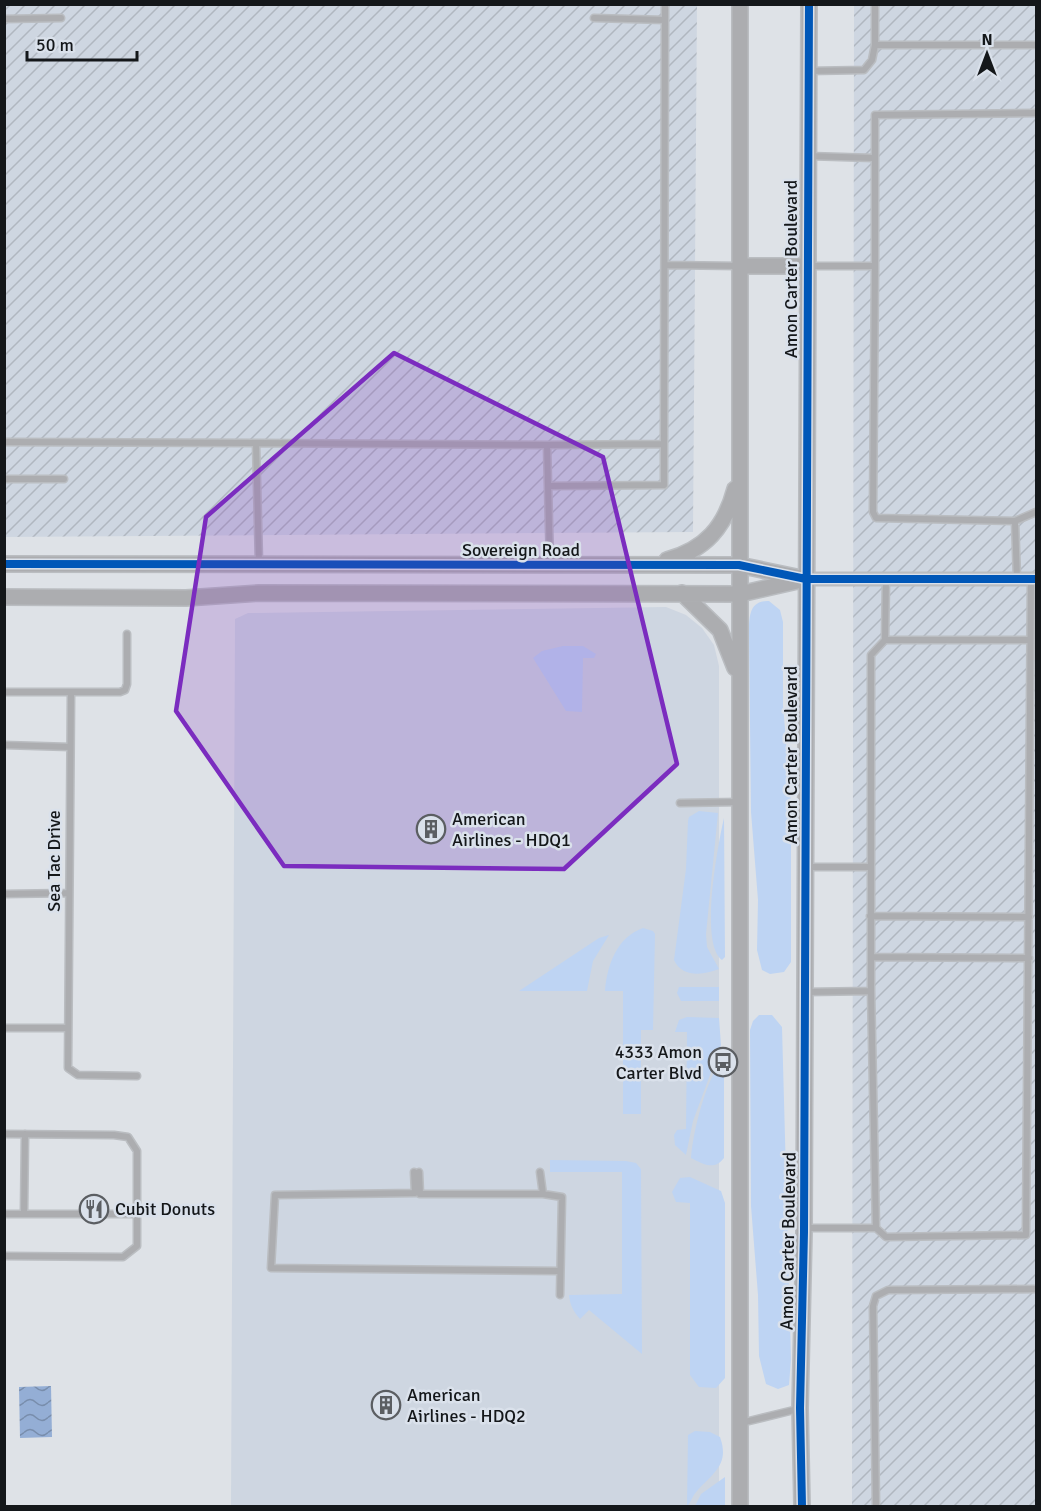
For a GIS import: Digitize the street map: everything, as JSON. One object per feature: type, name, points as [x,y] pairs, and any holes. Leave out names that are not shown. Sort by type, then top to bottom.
[{"type":"street","points":[[740,4],[740,1506]]},
{"type":"street","name":"Amon Carter Boulevard","points":[[802,1506],[800,1408],[804,1228],[808,4]]},
{"type":"street","points":[[739,266],[806,266]]},
{"type":"street","points":[[610,565],[664,561],[687,555],[707,542],[720,527],[731,505],[739,472]]},
{"type":"street","name":"Sovereign Road","points":[[4,564],[739,565],[806,579],[1034,579]]},
{"type":"street","name":"Sovereign Road","points":[[4,597],[186,598],[259,593],[740,594],[806,579]]},
{"type":"street","points":[[682,593],[720,630],[740,685]]},
{"type":"lane","points":[[548,486],[664,485],[665,4]]},
{"type":"lane","points":[[808,71],[864,70],[872,60],[875,45],[875,4]]},
{"type":"lane","points":[[4,19],[61,18]]},
{"type":"lane","points":[[594,18],[665,20]]},
{"type":"lane","points":[[875,45],[1036,45]]},
{"type":"lane","points":[[1036,113],[875,115],[873,512],[876,518],[1015,520],[1036,512]]},
{"type":"lane","points":[[807,156],[874,158]]},
{"type":"lane","points":[[665,266],[739,266]]},
{"type":"lane","points":[[806,266],[875,266]]},
{"type":"lane","points":[[4,442],[664,444]]},
{"type":"lane","points":[[256,443],[258,565]]},
{"type":"lane","points":[[547,445],[550,565]]},
{"type":"lane","points":[[4,479],[64,479]]},
{"type":"lane","points":[[1015,520],[1017,579]]},
{"type":"lane","points":[[876,1228],[870,916],[871,655],[885,640],[886,579]]},
{"type":"lane","points":[[804,1228],[876,1228],[886,1237],[1026,1235],[1030,640],[1034,579]]},
{"type":"lane","points":[[4,692],[70,694],[125,690],[127,634]]},
{"type":"lane","points":[[885,640],[1030,640]]},
{"type":"lane","name":"Sea Tac Drive","points":[[70,694],[68,1068],[72,1073],[137,1076]]},
{"type":"lane","points":[[4,745],[70,747]]},
{"type":"lane","points":[[680,803],[739,802]]},
{"type":"lane","points":[[805,867],[870,867]]},
{"type":"lane","points":[[4,894],[69,893]]},
{"type":"lane","points":[[870,916],[1029,917]]},
{"type":"lane","points":[[871,957],[1029,958]]},
{"type":"lane","points":[[804,992],[871,991]]},
{"type":"lane","points":[[4,1028],[68,1028]]},
{"type":"lane","points":[[4,1134],[114,1135],[128,1137],[137,1151],[137,1246],[123,1257],[4,1256]]},
{"type":"lane","points":[[24,1214],[25,1134]]},
{"type":"lane","points":[[560,1271],[271,1268],[275,1195],[416,1193],[416,1172],[420,1194],[543,1194],[562,1197],[560,1294]]},
{"type":"lane","points":[[540,1172],[543,1194]]},
{"type":"lane","points":[[4,1214],[137,1214]]},
{"type":"lane","points":[[876,1506],[873,1306],[876,1296],[888,1290],[1036,1289]]},
{"type":"lane","points":[[740,1423],[800,1408]]},
{"type":"highlighted area","points":[[394,353],[603,457],[677,764],[564,869],[284,866],[176,711],[206,517]]},
{"type":"shaded area","points":[[4,5],[697,5],[693,532],[5,537]]},
{"type":"shaded area","points":[[854,5],[1036,5],[1036,1506],[852,1506]]},
{"type":"shaded area","points":[[762,601],[769,601],[780,610],[783,622],[783,705],[791,801],[791,962],[784,972],[770,974],[762,970],[757,950],[758,900],[751,812],[749,633],[750,616],[754,606]]},
{"type":"shaded area","points":[[666,607],[686,615],[702,628],[714,645],[719,666],[719,1506],[231,1506],[235,619],[248,613]]},
{"type":"shaded area","points":[[563,646],[583,646],[596,654],[594,658],[583,658],[582,712],[566,711],[533,658],[542,651]]},
{"type":"shaded area","points":[[699,811],[718,813],[706,934],[707,947],[719,969],[694,974],[682,970],[674,960],[686,869],[688,821],[689,817]]},
{"type":"shaded area","points":[[724,818],[725,957],[722,960],[715,950],[711,915],[715,870]]},
{"type":"shaded area","points":[[643,928],[655,934],[653,1030],[641,1030],[641,1114],[623,1114],[623,991],[605,991],[608,971],[615,953],[626,938]]},
{"type":"shaded area","points":[[609,935],[593,961],[587,991],[519,991],[599,938]]},
{"type":"shaded area","points":[[679,987],[719,987],[719,1001],[681,1001],[677,993]]},
{"type":"shaded area","points":[[759,1015],[772,1015],[782,1027],[791,1359],[789,1385],[778,1389],[766,1384],[759,1356],[758,1295],[751,1206],[750,1030],[753,1021]]},
{"type":"shaded area","points":[[687,1017],[719,1018],[721,1045],[693,1121],[686,1155],[675,1145],[674,1135],[677,1130],[686,1129],[687,1032],[675,1032],[679,1020]]},
{"type":"shaded area","points":[[724,1058],[724,1158],[716,1164],[708,1165],[691,1158],[692,1147],[706,1091],[717,1067]]},
{"type":"shaded area","points":[[550,1160],[626,1161],[636,1163],[641,1169],[642,1354],[589,1310],[580,1319],[572,1308],[569,1295],[622,1294],[622,1172],[550,1172]]},
{"type":"shaded area","points":[[690,1177],[721,1191],[725,1203],[725,1378],[716,1388],[699,1387],[690,1375],[690,1203],[676,1202],[672,1192],[680,1178]]},
{"type":"shaded area","points":[[695,1431],[710,1432],[720,1437],[723,1455],[718,1468],[695,1493],[687,1506],[688,1435]]},
{"type":"shaded area","points":[[725,1477],[725,1506],[695,1506],[701,1494]]},
{"type":"water","points":[[51,1386],[52,1437],[20,1438],[19,1387]]},
{"type":"cycle path","points":[[802,1506],[800,1408],[804,1232],[809,4]]},
{"type":"cycle path","points":[[4,564],[739,565],[806,579],[1036,579]]},
{"type":"place","name":"American Airlines - HDQ1","points":[[431,829]]},
{"type":"place","name":"4333 Amon Carter Blvd","points":[[723,1062]]},
{"type":"place","name":"Cubit Donuts","points":[[94,1209]]},
{"type":"place","name":"American Airlines - HDQ2","points":[[386,1405]]}]
